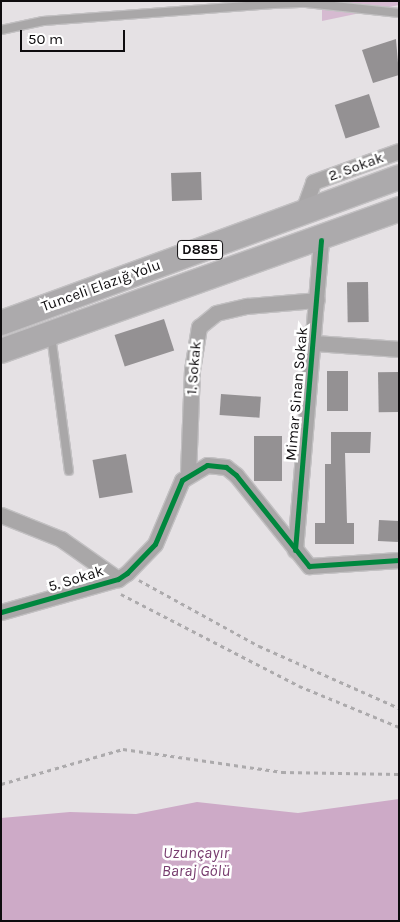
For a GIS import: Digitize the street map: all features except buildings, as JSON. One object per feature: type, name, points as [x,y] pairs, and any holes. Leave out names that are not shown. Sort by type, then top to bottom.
[{"type":"main road","name":"Tunceli Elazığ Yolu","points":[[1,323],[399,177]]},
{"type":"main road","name":"Tunceli Elazığ Yolu","points":[[1,351],[321,240],[399,209]]},
{"type":"street","name":"2. Sokak","points":[[302,213],[313,182],[399,151]]},
{"type":"street","name":"Mimar Sinan Sokak","points":[[295,550],[315,343],[321,240]]},
{"type":"street","name":"1. Sokak","points":[[188,474],[192,370],[199,327],[216,313],[247,306],[317,300]]},
{"type":"street","points":[[315,343],[399,350]]},
{"type":"street","points":[[1,515],[61,539],[116,579],[155,544],[188,474],[207,465],[226,466],[303,562],[315,566],[399,560]]},
{"type":"street","name":"5. Sokak","points":[[1,612],[116,579]]},
{"type":"lane","points":[[1,30],[42,21],[273,4],[399,13]]},
{"type":"lane","points":[[51,334],[69,471]]},
{"type":"path","points":[[116,579],[259,646],[399,708]]},
{"type":"path","points":[[116,579],[236,656],[399,727]]},
{"type":"path","points":[[1,784],[123,749],[282,772],[399,774]]},
{"type":"shaded area","points":[[322,1],[399,1],[399,5],[322,21]]},
{"type":"water","name":"Uzunçayır Baraj Gölü","points":[[399,799],[399,921],[1,921],[1,818],[70,812],[136,814],[197,802],[298,813]]},
{"type":"cycle path","points":[[295,550],[321,240]]},
{"type":"cycle path","points":[[1,612],[118,579],[127,573],[155,544],[182,480],[207,465],[226,467],[236,475],[309,566],[399,560]]}]
